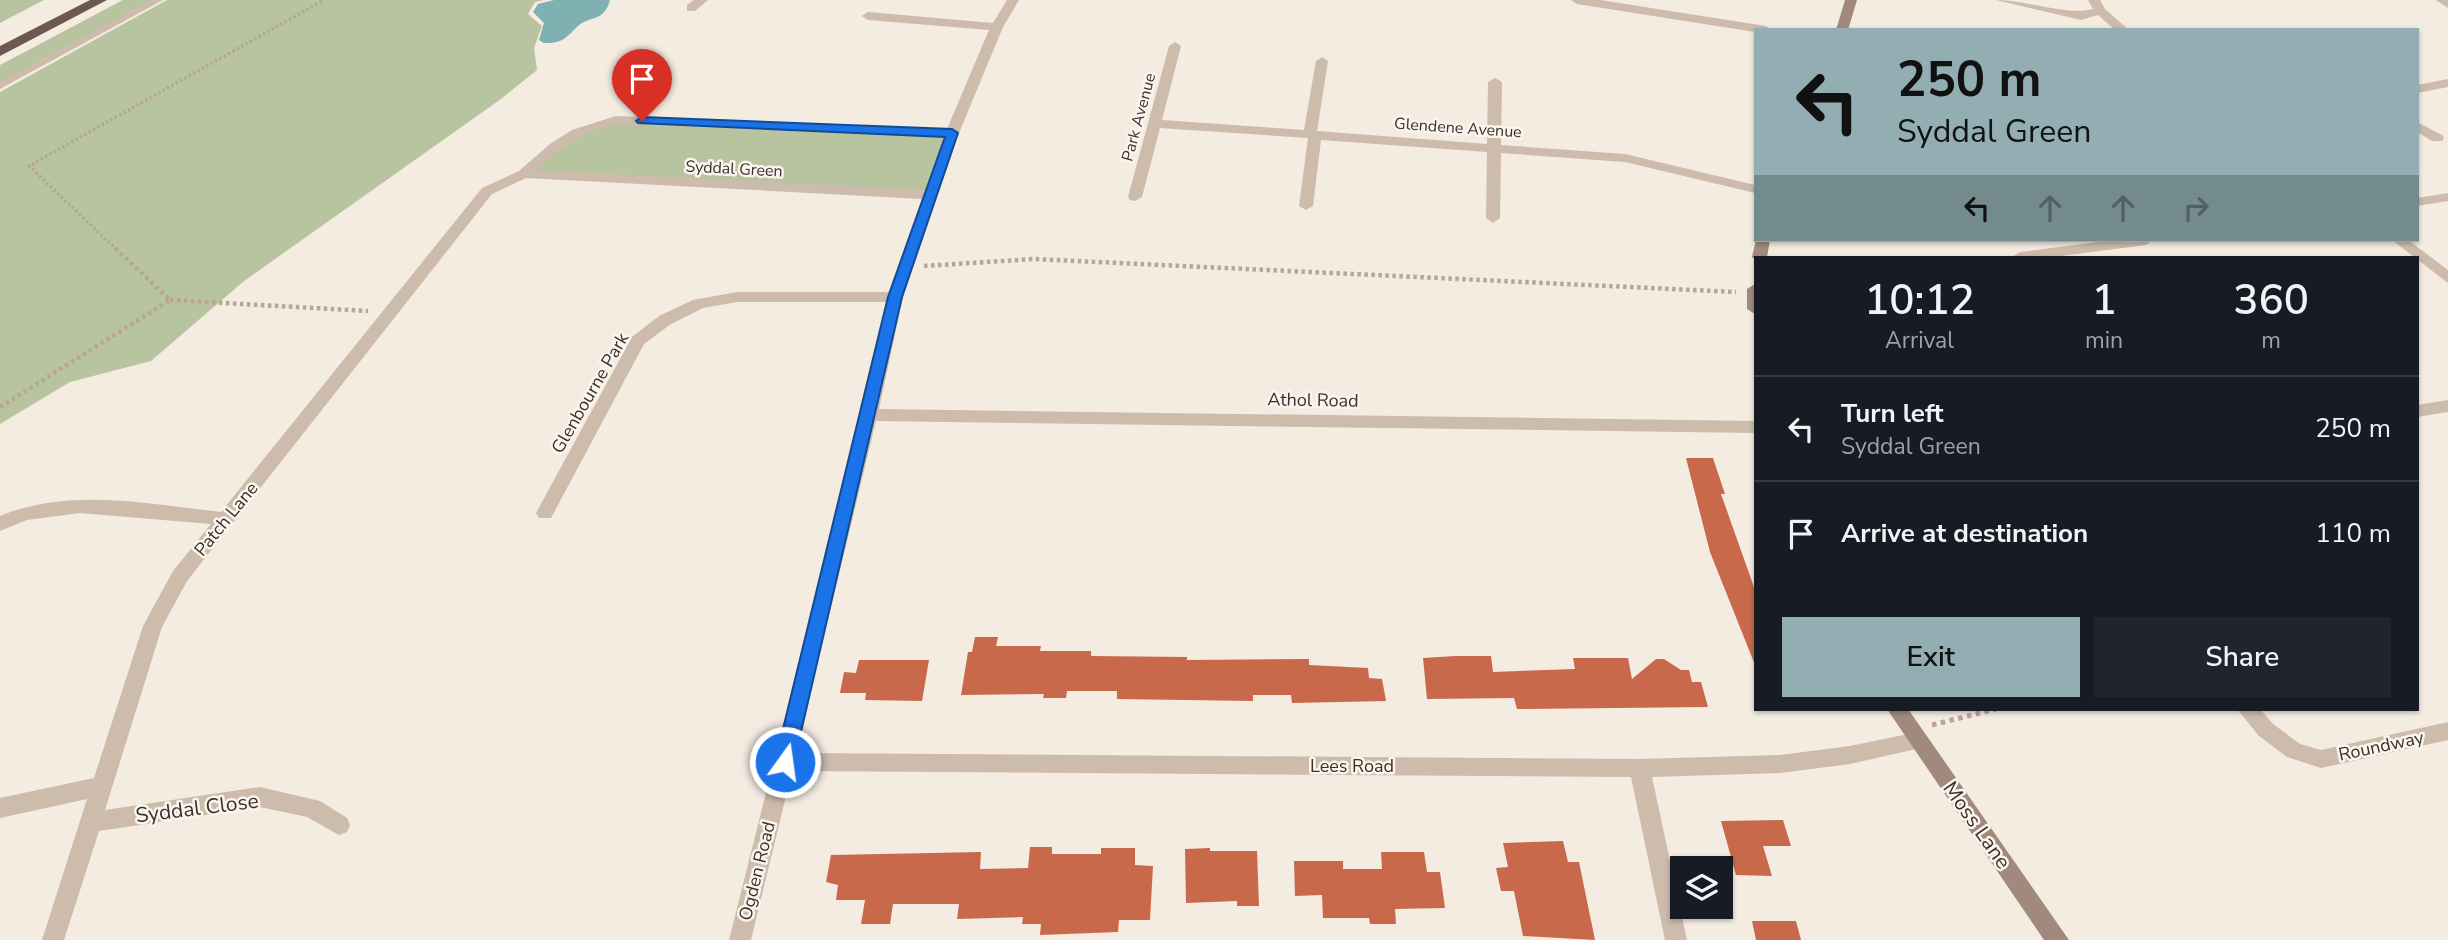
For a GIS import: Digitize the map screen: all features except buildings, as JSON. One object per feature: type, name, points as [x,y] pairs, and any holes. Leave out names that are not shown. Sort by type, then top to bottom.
[{"type":"highway","points":[[0,37],[74,0]]},
{"type":"highway","points":[[0,52],[100,0]]},
{"type":"main road","points":[[1843,28],[1851,0]]},
{"type":"main road","name":"Moss Lane","points":[[1898,711],[2058,940]]},
{"type":"street","points":[[691,8],[702,0]]},
{"type":"street","name":"Ogden Road","points":[[740,940],[869,415],[895,297],[928,195],[952,133],[997,27],[1013,0]]},
{"type":"street","points":[[1577,0],[1754,28]]},
{"type":"street","points":[[2003,0],[2081,16],[2097,6],[2121,28]]},
{"type":"street","points":[[2441,0],[2448,4]]},
{"type":"street","points":[[868,16],[997,27]]},
{"type":"street","name":"Park Avenue","points":[[1135,197],[1175,46]]},
{"type":"street","points":[[1306,206],[1322,61]]},
{"type":"street","points":[[1493,218],[1495,82]]},
{"type":"street","points":[[2419,89],[2448,83]]},
{"type":"street","points":[[524,174],[546,152],[579,129],[616,120],[952,133]]},
{"type":"street","name":"Glendene Avenue","points":[[1154,123],[1648,161],[1754,188]]},
{"type":"street","points":[[2419,127],[2437,138]]},
{"type":"street","name":"Syddal Green","points":[[524,174],[928,195]]},
{"type":"street","name":"Patch Lane","points":[[53,940],[153,626],[180,576],[487,191],[524,174]]},
{"type":"street","points":[[2419,202],[2448,197]]},
{"type":"street","points":[[2027,256],[2131,242]]},
{"type":"street","points":[[2402,242],[2448,278]]},
{"type":"street","name":"Glenbourne Park","points":[[545,513],[638,341],[665,320],[699,304],[737,297],[895,297]]},
{"type":"street","points":[[2419,411],[2448,406]]},
{"type":"street","name":"Athol Road","points":[[869,415],[1754,427]]},
{"type":"street","points":[[0,524],[20,513],[72,506],[226,519]]},
{"type":"street","name":"Roundway","points":[[2249,711],[2266,730],[2294,751],[2321,759],[2448,731]]},
{"type":"street","name":"Lees Road","points":[[785,762],[1640,768],[1780,764],[1850,755],[1914,736]]},
{"type":"street","points":[[1640,768],[1676,940]]},
{"type":"street","points":[[0,808],[102,786]]},
{"type":"street","name":"Syddal Close","points":[[90,822],[260,797],[312,808],[340,825]]},
{"type":"lane","points":[[0,86],[158,0]]},
{"type":"path","points":[[170,300],[29,166],[324,0]]},
{"type":"path","points":[[905,268],[1034,259],[1754,293]]},
{"type":"path","points":[[0,407],[170,300],[390,312]]},
{"type":"path","points":[[1914,736],[1990,711]]},
{"type":"green space","points":[[0,0],[44,0],[0,23]]},
{"type":"green space","points":[[123,0],[158,0],[0,86],[0,65]]},
{"type":"green space","points":[[167,0],[544,0],[535,2],[528,14],[542,26],[534,48],[537,70],[501,99],[244,281],[151,361],[70,382],[0,424],[0,92]]},
{"type":"green space","points":[[597,123],[952,133],[928,195],[524,174]]},
{"type":"water","points":[[554,0],[610,0],[604,12],[582,23],[563,40],[544,43],[539,40],[544,23],[533,12],[538,4]]},
{"type":"route","points":[[642,121],[952,133],[928,195],[895,297],[785,762]]}]
